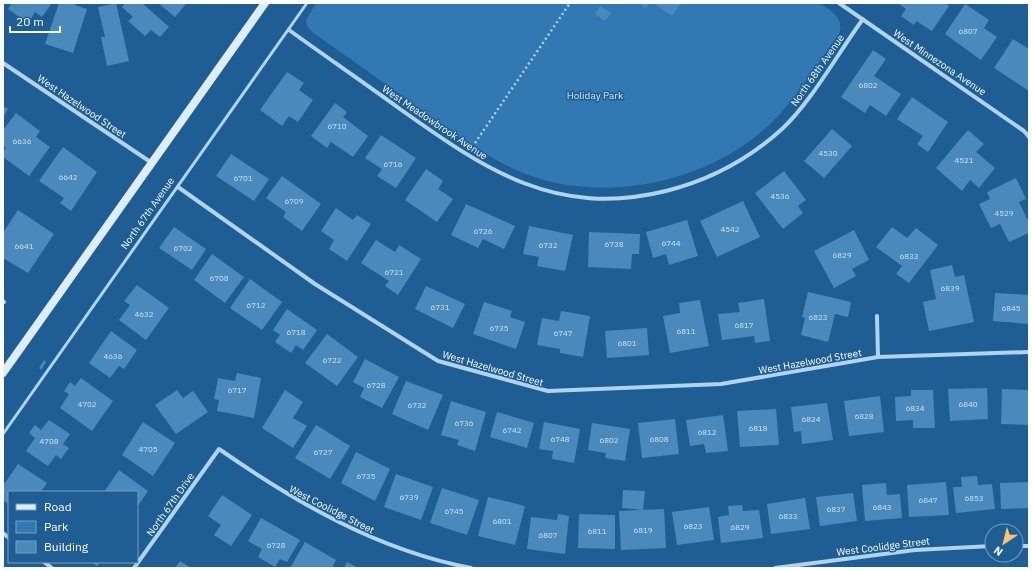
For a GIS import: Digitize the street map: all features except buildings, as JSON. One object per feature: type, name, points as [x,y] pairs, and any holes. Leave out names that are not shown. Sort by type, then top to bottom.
[{"type":"main road","points":[[3,373],[265,3]]},
{"type":"street","name":"West Minnezona Avenue","points":[[839,3],[1024,131],[1029,137]]},
{"type":"street","name":"North 68th Avenue","points":[[783,128],[800,109],[863,19]]},
{"type":"street","name":"West Meadowbrook Avenue","points":[[289,30],[475,160],[522,184],[562,195],[620,200],[650,195],[690,184],[706,179],[746,158],[783,128]]},
{"type":"street","name":"West Hazelwood Street","points":[[3,63],[152,163]]},
{"type":"street","name":"West Hazelwood Street","points":[[178,187],[315,284],[438,361],[548,391],[721,384],[878,357],[1029,352]]},
{"type":"street","points":[[877,316],[878,357]]},
{"type":"street","name":"North 67th Drive","points":[[138,562],[218,450]]},
{"type":"street","name":"West Coolidge Street","points":[[218,450],[289,496],[357,532],[398,548],[471,568]]},
{"type":"street","name":"West Coolidge Street","points":[[775,568],[915,550],[984,546]]},
{"type":"lane","name":"North 67th Avenue","points":[[3,434],[307,3]]},
{"type":"path","points":[[474,144],[570,3]]},
{"type":"green space","name":"Holiday Park","points":[[316,3],[819,3],[836,16],[840,24],[840,28],[839,34],[790,102],[768,126],[755,137],[729,154],[700,168],[670,179],[638,185],[606,188],[574,186],[543,180],[514,169],[478,150],[312,32],[307,26],[306,20]]}]
